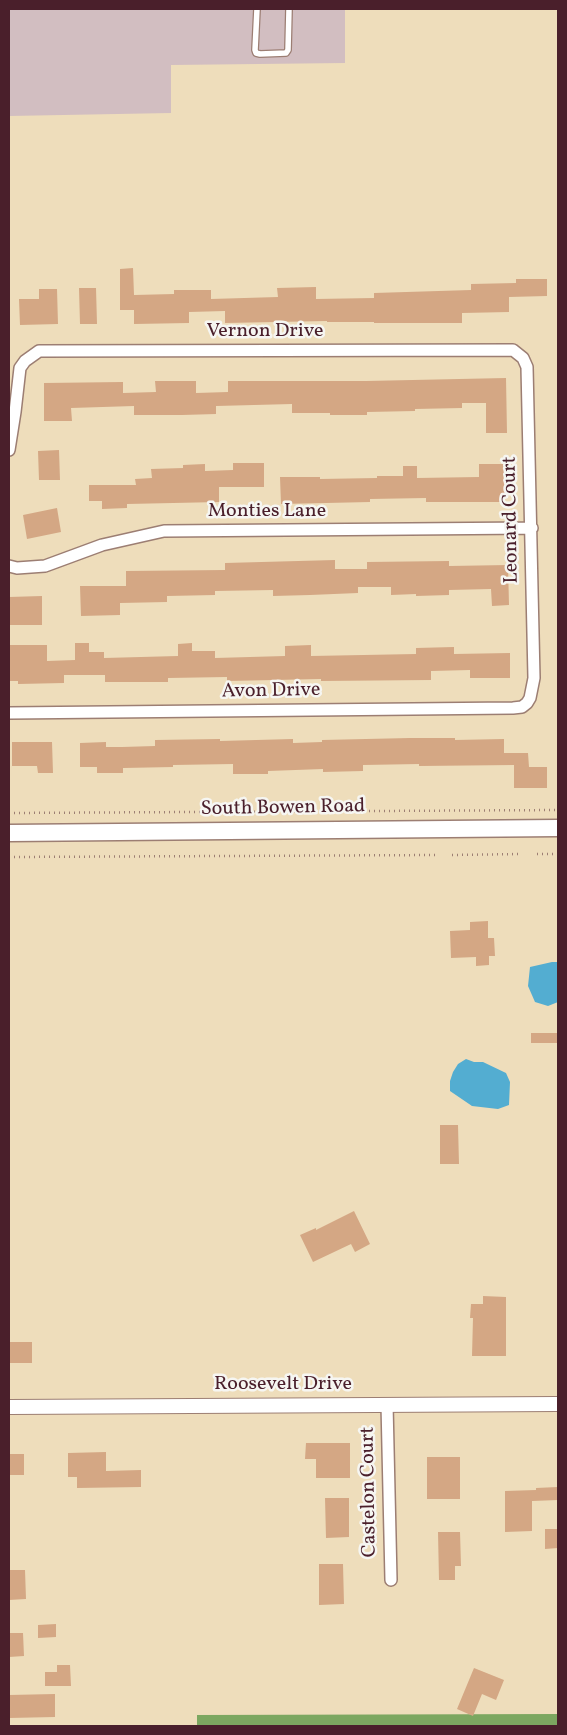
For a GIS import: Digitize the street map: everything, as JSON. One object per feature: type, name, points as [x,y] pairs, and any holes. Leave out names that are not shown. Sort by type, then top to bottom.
[{"type":"main road","name":"South Bowen Road","points":[[9,833],[558,828]]},
{"type":"street","name":"Vernon Drive","points":[[9,450],[20,368],[25,361],[39,351],[509,350]]},
{"type":"street","name":"Leonard Court","points":[[509,350],[513,350],[523,358],[527,367],[534,678],[530,698]]},
{"type":"street","name":"Monties Lane","points":[[9,566],[17,568],[45,566],[102,545],[164,531],[532,528]]},
{"type":"street","name":"Avon Drive","points":[[9,713],[514,708],[522,707],[530,698]]},
{"type":"street","name":"Castelon Court","points":[[387,1404],[391,1580]]},
{"type":"street","name":"Roosevelt Drive","points":[[9,1406],[558,1404]]},
{"type":"lane","points":[[257,9],[255,50],[256,53],[260,54],[286,53],[288,50],[290,9]]},
{"type":"path","points":[[9,813],[558,810]]},
{"type":"path","points":[[452,854],[521,854]]},
{"type":"path","points":[[537,854],[558,854]]},
{"type":"path","points":[[9,857],[438,855]]},
{"type":"shaded area","points":[[9,9],[345,9],[345,63],[171,65],[171,113],[9,116]]},
{"type":"green space","points":[[558,1714],[558,1726],[197,1726],[197,1715]]},
{"type":"water","points":[[558,962],[558,1002],[548,1006],[535,1002],[528,986],[530,967]]},
{"type":"water","points":[[466,1059],[474,1062],[483,1062],[506,1073],[510,1082],[509,1105],[498,1109],[472,1106],[450,1091],[450,1081],[453,1072],[458,1064]]},
{"type":"building","points":[[133,268],[134,295],[174,294],[174,290],[211,290],[211,299],[278,297],[277,288],[316,287],[316,299],[374,298],[374,293],[471,290],[471,284],[516,283],[516,279],[547,279],[547,296],[509,297],[509,312],[462,313],[462,323],[327,321],[225,323],[225,311],[189,312],[189,323],[134,324],[134,310],[120,310],[120,269]]},
{"type":"building","points":[[79,288],[96,288],[97,324],[80,324]]},
{"type":"building","points":[[39,289],[57,289],[58,324],[20,325],[19,299],[39,299]]},
{"type":"building","points":[[506,378],[507,433],[486,433],[486,403],[462,403],[462,408],[367,412],[367,415],[292,413],[292,404],[216,406],[216,414],[182,415],[134,415],[134,406],[71,408],[72,421],[44,421],[44,383],[123,382],[123,393],[156,392],[155,381],[196,381],[196,393],[228,392],[228,381]]},
{"type":"building","points":[[59,450],[60,480],[39,480],[38,451]]},
{"type":"building","points":[[233,463],[264,463],[264,487],[219,487],[219,502],[127,504],[127,508],[102,509],[102,501],[89,501],[89,485],[136,485],[135,479],[152,478],[151,469],[183,468],[183,465],[205,464],[205,471],[233,470]]},
{"type":"building","points":[[479,464],[504,464],[505,502],[426,502],[426,498],[370,499],[370,502],[281,504],[280,477],[320,477],[320,479],[403,476],[403,466],[417,466],[417,478],[479,477]]},
{"type":"building","points":[[57,508],[61,532],[27,539],[23,515]]},
{"type":"building","points":[[335,560],[335,569],[367,569],[367,562],[449,561],[449,566],[508,565],[509,605],[492,606],[491,589],[449,590],[449,595],[416,596],[416,594],[391,595],[391,587],[358,587],[358,593],[273,596],[273,590],[215,591],[215,595],[167,596],[167,602],[120,603],[120,615],[81,616],[80,586],[126,586],[126,571],[225,570],[225,563]]},
{"type":"building","points":[[42,596],[42,625],[9,625],[9,597]]},
{"type":"building","points":[[75,643],[89,643],[89,652],[104,652],[104,658],[178,656],[178,644],[192,643],[192,651],[215,651],[215,658],[285,656],[285,646],[311,645],[311,656],[416,654],[416,648],[454,647],[454,654],[510,653],[510,678],[470,678],[470,670],[431,671],[431,680],[321,681],[321,679],[227,681],[227,677],[168,678],[168,682],[105,682],[105,675],[64,675],[64,683],[18,684],[18,681],[9,681],[9,645],[47,645],[47,661],[75,660]]},
{"type":"building","points":[[455,738],[455,740],[504,739],[504,753],[528,753],[529,767],[547,767],[547,788],[514,788],[514,765],[363,765],[363,771],[323,772],[323,769],[268,771],[268,774],[233,774],[233,764],[123,768],[123,773],[97,773],[97,767],[80,767],[80,743],[106,742],[106,747],[122,747],[155,746],[155,740],[293,739],[293,743],[322,742],[322,740]]},
{"type":"building","points":[[12,742],[52,742],[53,773],[38,773],[37,766],[12,766]]},
{"type":"building","points":[[488,921],[488,938],[494,938],[495,956],[489,956],[489,965],[476,966],[476,957],[451,958],[450,931],[470,930],[470,922]]},
{"type":"building","points":[[531,1033],[558,1033],[558,1043],[531,1043]]},
{"type":"building","points":[[440,1125],[458,1125],[459,1164],[440,1164]]},
{"type":"building","points":[[354,1211],[370,1244],[355,1252],[351,1244],[313,1262],[300,1235],[316,1228],[316,1230]]},
{"type":"building","points":[[483,1296],[506,1297],[506,1356],[472,1356],[473,1318],[470,1318],[471,1304],[483,1304]]},
{"type":"building","points":[[9,1342],[32,1342],[32,1363],[9,1363]]},
{"type":"building","points":[[306,1443],[350,1443],[350,1478],[316,1478],[316,1459],[305,1459]]},
{"type":"building","points":[[106,1452],[106,1471],[141,1470],[141,1487],[77,1488],[77,1477],[68,1477],[68,1453]]},
{"type":"building","points":[[9,1454],[24,1454],[24,1475],[9,1475]]},
{"type":"building","points":[[427,1457],[460,1457],[460,1499],[427,1499]]},
{"type":"building","points":[[558,1487],[558,1500],[532,1501],[532,1531],[505,1532],[505,1491]]},
{"type":"building","points":[[325,1498],[349,1498],[349,1537],[326,1538]]},
{"type":"building","points":[[545,1529],[558,1529],[558,1548],[545,1549]]},
{"type":"building","points":[[438,1532],[460,1532],[461,1566],[455,1566],[455,1580],[439,1580]]},
{"type":"building","points":[[319,1564],[343,1564],[344,1604],[319,1605]]},
{"type":"building","points":[[9,1570],[25,1570],[26,1599],[9,1600]]},
{"type":"building","points":[[56,1624],[56,1637],[38,1638],[38,1625]]},
{"type":"building","points":[[9,1633],[23,1633],[24,1656],[9,1657]]},
{"type":"building","points":[[57,1665],[70,1665],[71,1686],[45,1686],[45,1672],[57,1672]]},
{"type":"building","points":[[474,1668],[504,1680],[496,1700],[482,1694],[473,1716],[457,1709]]},
{"type":"building","points":[[55,1694],[55,1717],[9,1718],[9,1695]]}]
